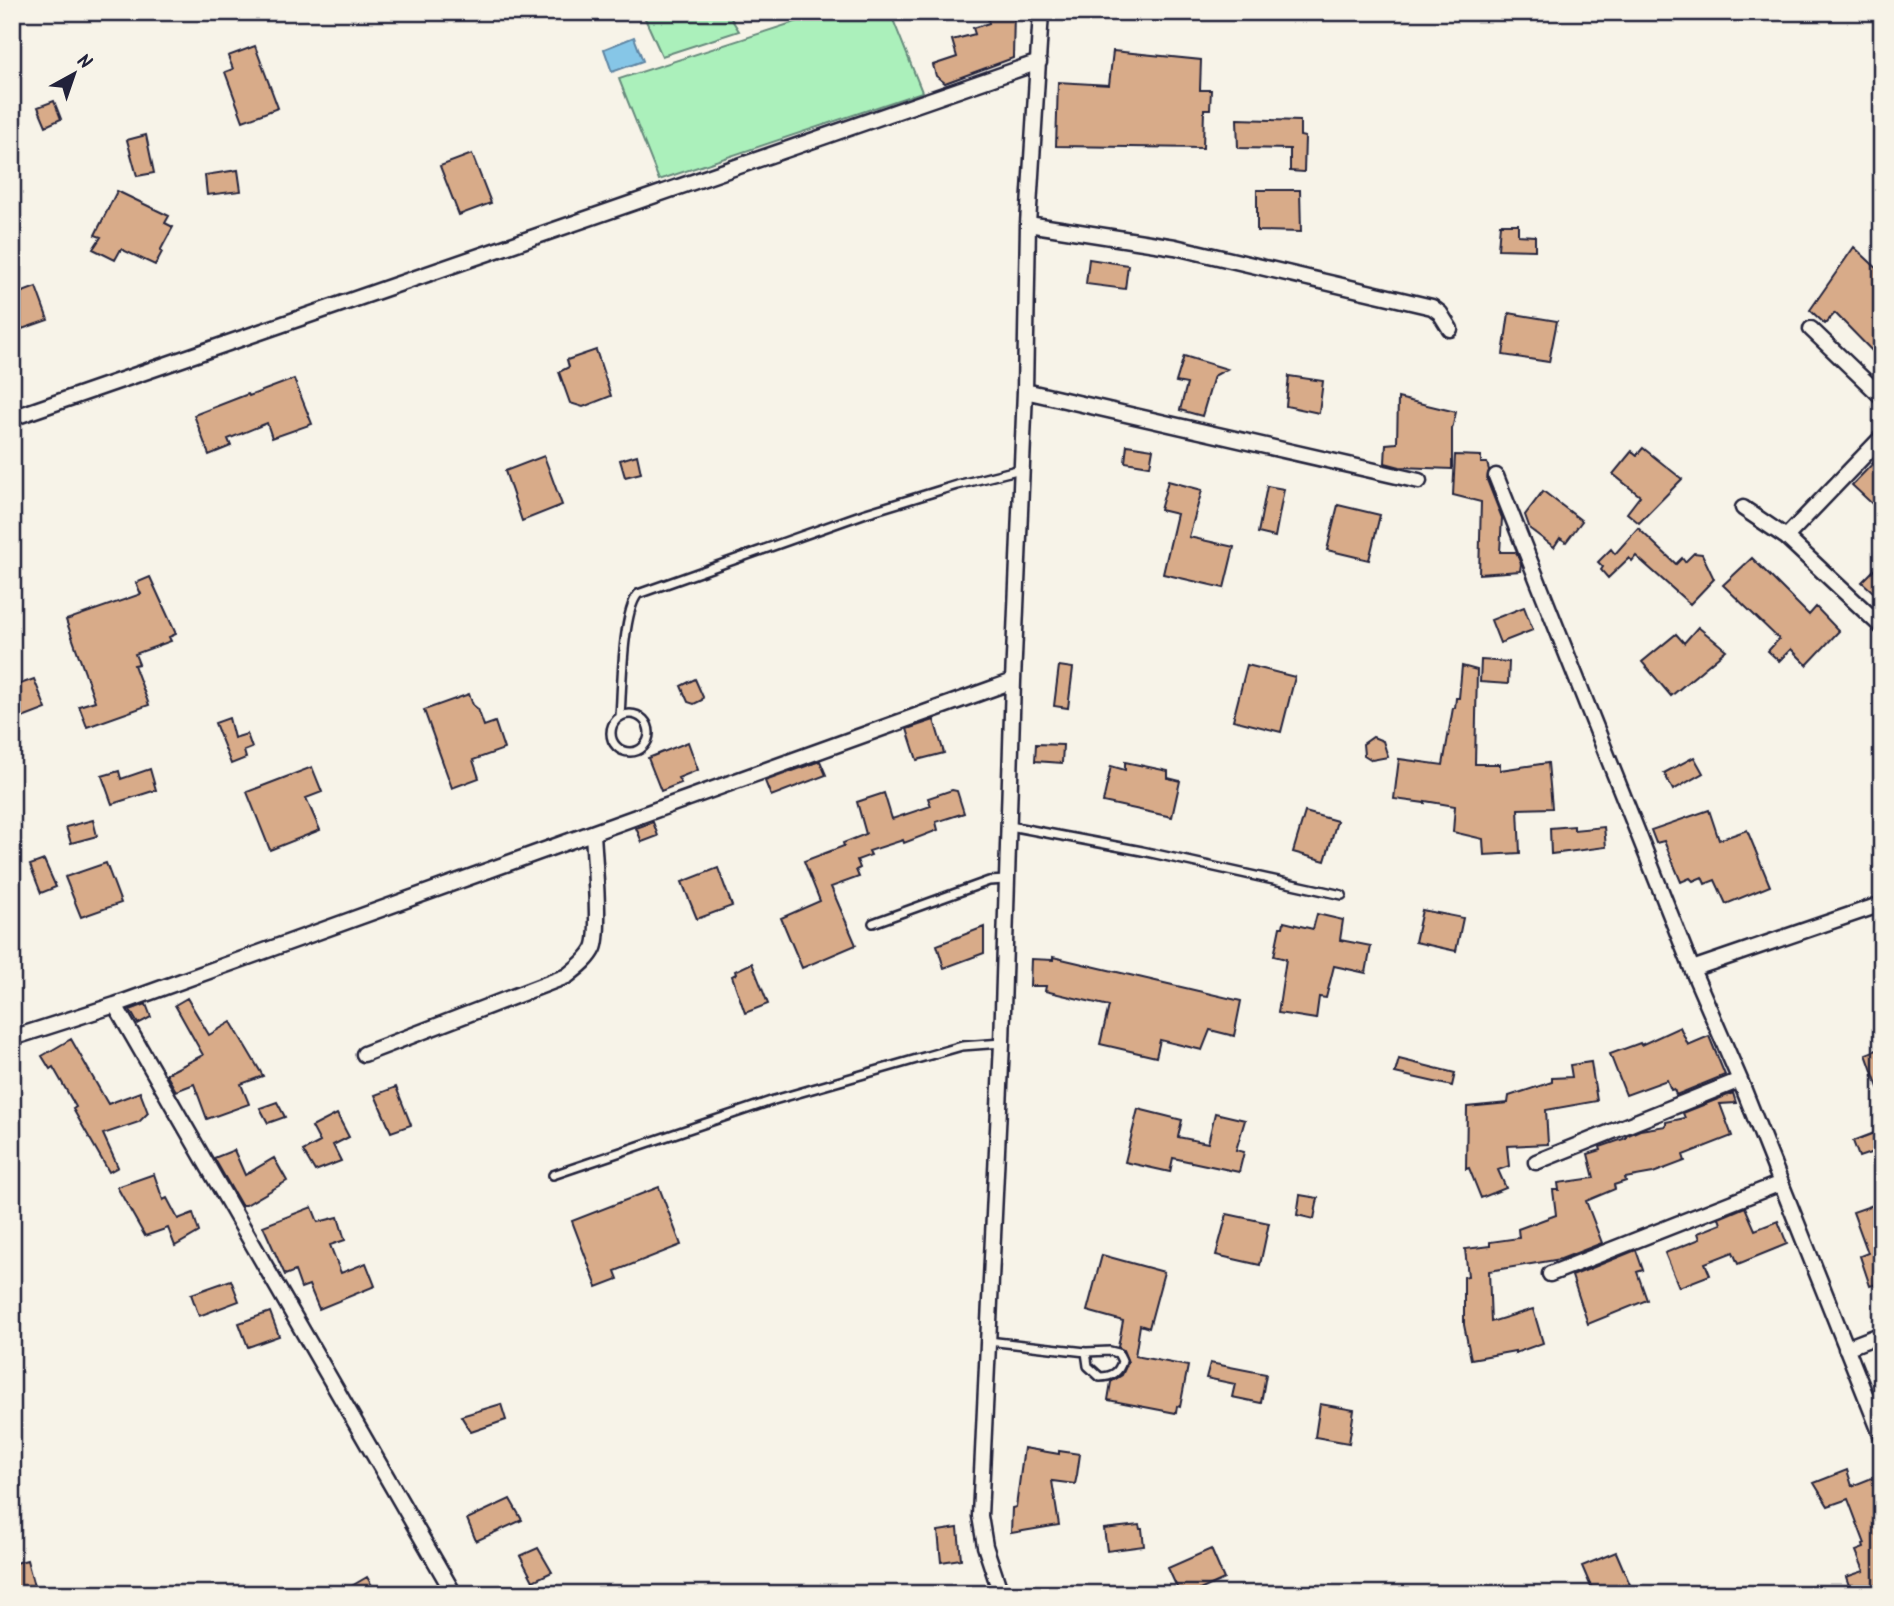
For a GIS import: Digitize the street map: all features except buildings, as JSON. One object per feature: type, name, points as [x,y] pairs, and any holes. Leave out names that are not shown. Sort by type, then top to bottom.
[{"type":"street","points":[[1001,1594],[985,1546],[980,1516],[1002,1044],[1025,391],[1028,224],[1041,12]]},
{"type":"street","points":[[12,418],[1039,62]]},
{"type":"street","points":[[1028,224],[1175,247],[1407,300],[1432,307],[1440,313],[1450,329]]},
{"type":"street","points":[[1811,329],[1882,397]]},
{"type":"street","points":[[1025,391],[1419,481]]},
{"type":"street","points":[[1786,537],[1882,437]]},
{"type":"street","points":[[1496,476],[1882,1437]]},
{"type":"street","points":[[1743,508],[1786,537],[1882,627]]},
{"type":"street","points":[[12,1038],[114,1005],[1013,681]]},
{"type":"street","points":[[364,1054],[567,976],[580,965],[595,948],[593,833]]},
{"type":"street","points":[[1692,969],[1882,904]]},
{"type":"street","points":[[114,1005],[454,1594]]},
{"type":"street","points":[[1536,1162],[1740,1080]]},
{"type":"street","points":[[1550,1274],[1781,1183]]},
{"type":"street","points":[[1846,1348],[1882,1334]]},
{"type":"lane","points":[[620,717],[635,715],[646,723],[649,737],[640,749],[626,751],[614,743],[612,729],[620,717],[627,628],[632,601],[638,594],[866,513],[1021,469]]},
{"type":"lane","points":[[1010,826],[1142,851],[1342,895]]},
{"type":"lane","points":[[873,923],[989,881],[1007,880]]},
{"type":"lane","points":[[554,1175],[774,1100],[962,1046],[1002,1044]]},
{"type":"lane","points":[[988,1341],[1086,1352],[1110,1351],[1118,1353],[1122,1361],[1120,1370],[1111,1377],[1100,1377],[1088,1366],[1086,1352]]},
{"type":"green space","points":[[642,12],[727,12],[739,31],[662,56]]},
{"type":"green space","points":[[826,12],[890,12],[922,92],[659,180],[619,79]]},
{"type":"water","points":[[634,37],[643,61],[612,72],[604,49]]}]
